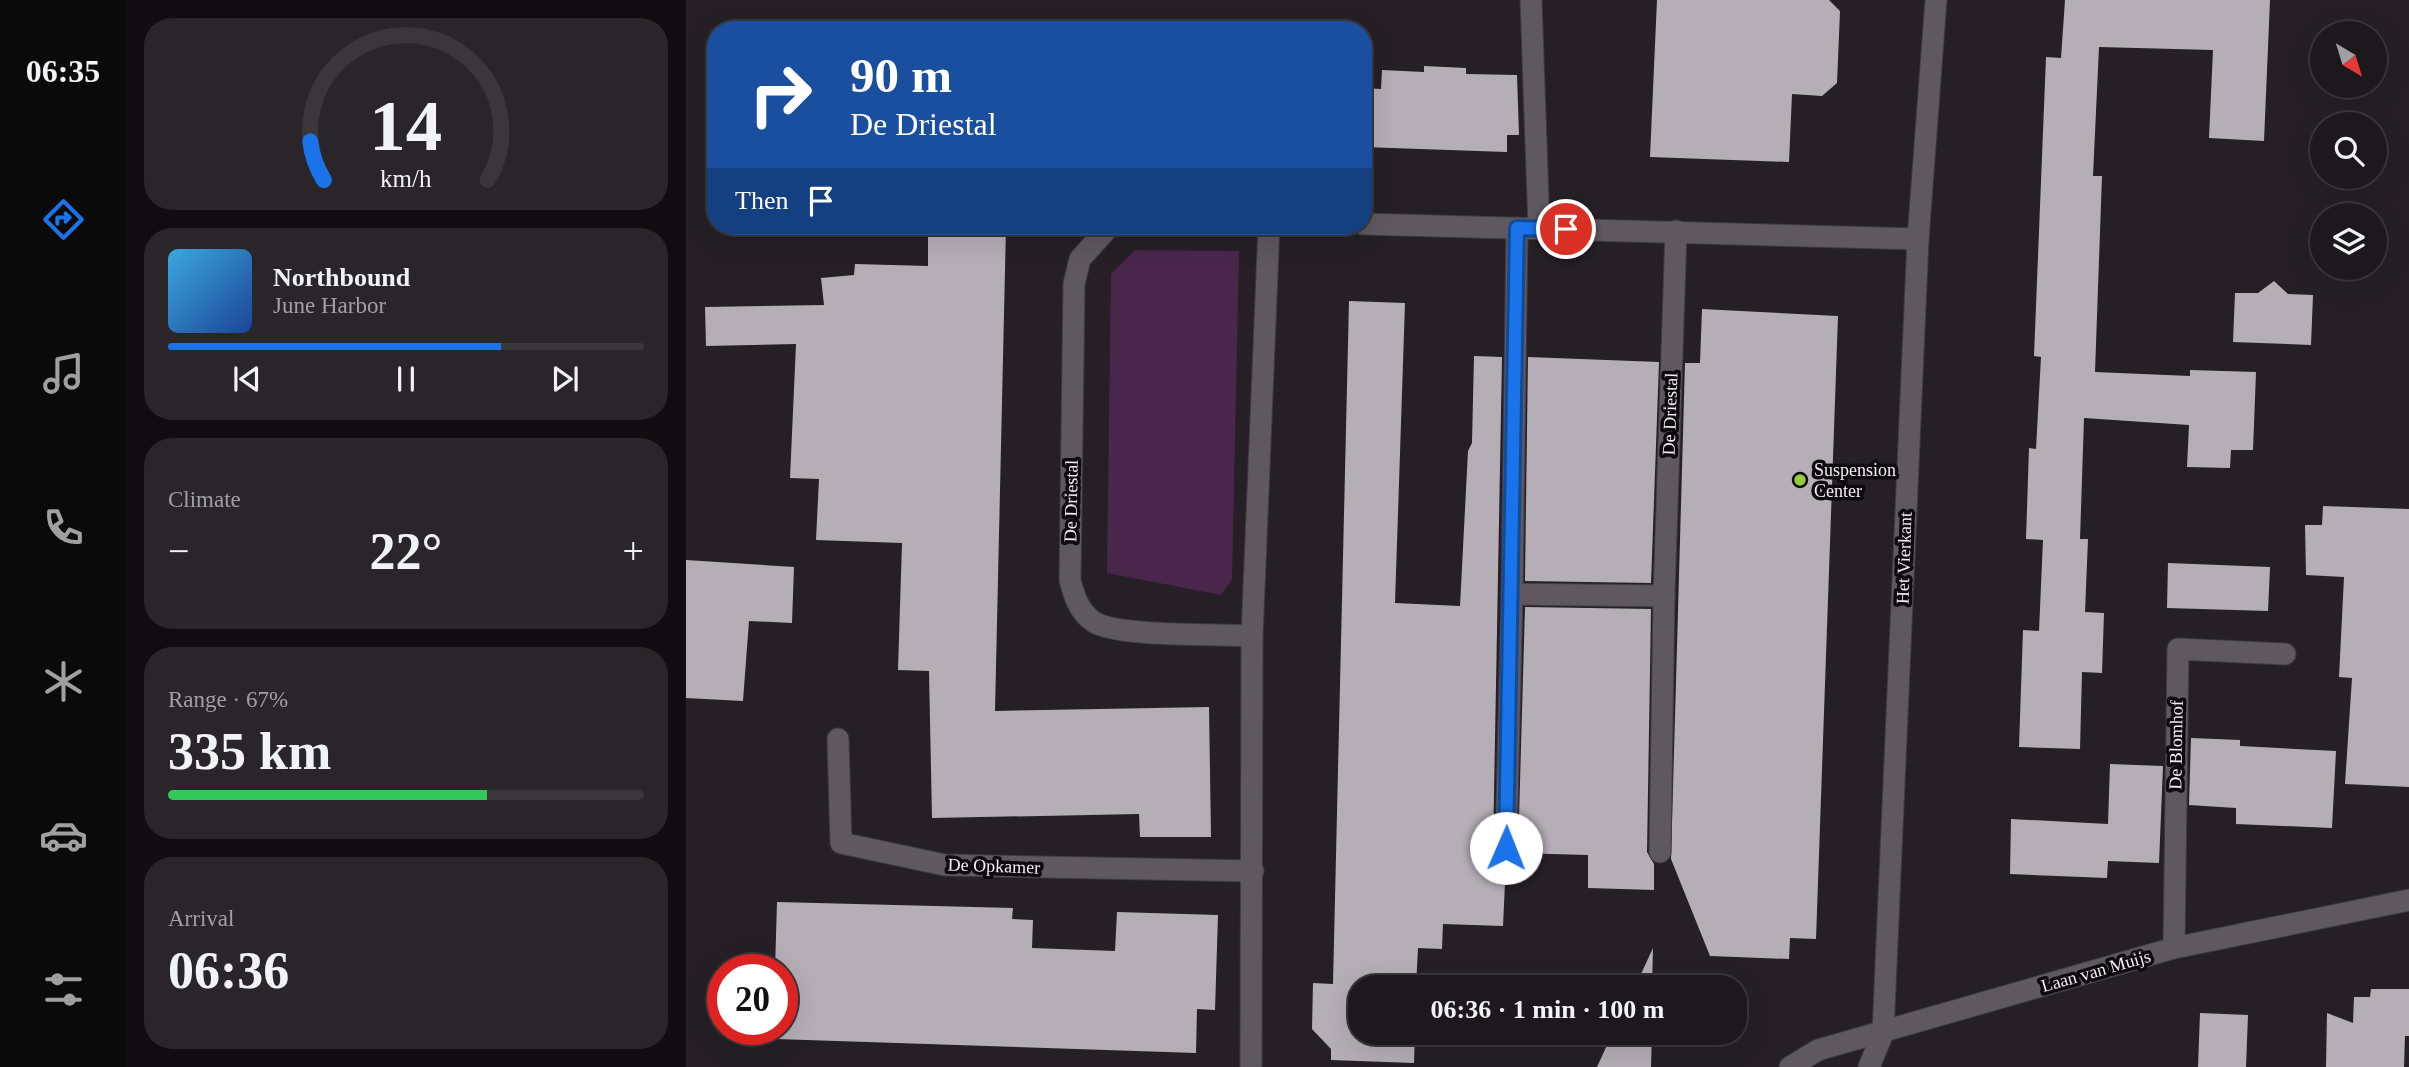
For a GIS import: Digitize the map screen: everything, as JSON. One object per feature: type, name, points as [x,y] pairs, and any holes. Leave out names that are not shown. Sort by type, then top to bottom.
[{"type":"street","points":[[1531,0],[1539,229]]},
{"type":"street","name":"Het Vierkant","points":[[1884,1033],[1918,239],[1936,0]]},
{"type":"street","points":[[1372,224],[1918,239]]},
{"type":"street","points":[[1506,848],[1517,228]]},
{"type":"street","name":"De Driestal","points":[[1660,852],[1664,596],[1676,231]]},
{"type":"street","name":"De Driestal","points":[[1102,235],[1080,258],[1074,284],[1070,580],[1076,604],[1095,623],[1128,630],[1252,636]]},
{"type":"street","points":[[1251,1067],[1252,636],[1269,235]]},
{"type":"street","points":[[1512,594],[1664,596]]},
{"type":"street","name":"De Blomhof","points":[[2174,948],[2178,649],[2284,654]]},
{"type":"street","name":"De Opkamer","points":[[838,739],[841,843],[945,865],[1253,871]]},
{"type":"street","name":"Laan van Muijs","points":[[1790,1067],[1818,1050],[2174,948],[2409,900]]},
{"type":"street","points":[[1869,1067],[1884,1033]]},
{"type":"shaded area","points":[[1135,250],[1239,251],[1232,579],[1221,595],[1107,573],[1111,274]]},
{"type":"building","points":[[1657,0],[1829,0],[1840,11],[1837,83],[1822,96],[1792,94],[1789,162],[1650,157]]},
{"type":"building","points":[[2065,0],[2270,0],[2264,141],[2209,138],[2213,50],[2099,47],[2093,176],[2102,176],[2095,372],[2190,376],[2190,370],[2256,372],[2253,450],[2231,450],[2230,468],[2187,467],[2189,425],[2084,418],[2080,539],[2088,539],[2085,612],[2104,613],[2102,673],[2082,672],[2080,749],[2019,747],[2023,630],[2039,631],[2043,540],[2026,539],[2029,448],[2036,449],[2041,357],[2034,356],[2046,57],[2061,58]]},
{"type":"building","points":[[1424,66],[1466,68],[1466,74],[1517,75],[1519,135],[1507,135],[1507,152],[1372,147],[1372,88],[1381,89],[1382,70],[1424,72]]},
{"type":"building","points":[[928,235],[1006,235],[995,711],[1209,707],[1211,837],[1140,837],[1139,814],[932,818],[929,671],[898,670],[902,543],[816,540],[819,479],[790,478],[796,344],[706,346],[705,307],[824,305],[821,278],[854,275],[855,264],[928,266]]},
{"type":"building","points":[[2274,281],[2288,294],[2313,295],[2311,345],[2233,342],[2235,293],[2258,293]]},
{"type":"building","points":[[1349,301],[1405,303],[1395,603],[1460,606],[1468,451],[1472,443],[1474,356],[1502,357],[1493,848],[1499,859],[1506,861],[1503,926],[1443,924],[1442,949],[1418,948],[1417,975],[1348,975],[1348,1045],[1415,1045],[1414,1063],[1331,1060],[1331,1049],[1312,1029],[1313,983],[1333,984]]},
{"type":"building","points":[[1702,309],[1838,316],[1816,939],[1790,938],[1789,959],[1710,956],[1671,859],[1685,363],[1700,363]]},
{"type":"building","points":[[1528,357],[1659,362],[1651,583],[1525,581]]},
{"type":"building","points":[[2323,506],[2409,509],[2409,787],[2345,784],[2352,678],[2339,677],[2344,577],[2306,575],[2305,525],[2322,525]]},
{"type":"building","points":[[686,560],[794,567],[792,623],[749,621],[743,701],[686,698]]},
{"type":"building","points":[[2168,563],[2270,567],[2268,611],[2167,608]]},
{"type":"building","points":[[1525,607],[1651,609],[1647,852],[1654,864],[1654,890],[1588,888],[1588,855],[1518,853]]},
{"type":"building","points":[[2191,738],[2240,740],[2240,746],[2336,751],[2332,828],[2236,824],[2236,808],[2189,805]]},
{"type":"building","points":[[2110,764],[2163,766],[2159,863],[2108,861],[2107,878],[2010,874],[2011,819],[2108,824]]},
{"type":"building","points":[[777,902],[1013,908],[1012,919],[1033,920],[1032,948],[1115,951],[1117,912],[1218,915],[1215,1010],[1197,1009],[1196,1053],[798,1040],[798,954],[775,954]]},
{"type":"building","points":[[1653,948],[1652,975],[1641,975]]},
{"type":"building","points":[[2371,989],[2409,989],[2409,1036],[2405,1036],[2404,1067],[2326,1067],[2327,1013],[2353,1023],[2354,997],[2370,997]]},
{"type":"building","points":[[2200,1013],[2248,1015],[2246,1067],[2198,1067]]},
{"type":"building","points":[[1607,1045],[1652,1045],[1651,1067],[1597,1067]]},
{"type":"place","name":"Suspension Center","points":[[1800,480]]},
{"type":"route","points":[[1506,848],[1517,228],[1566,229]]}]
